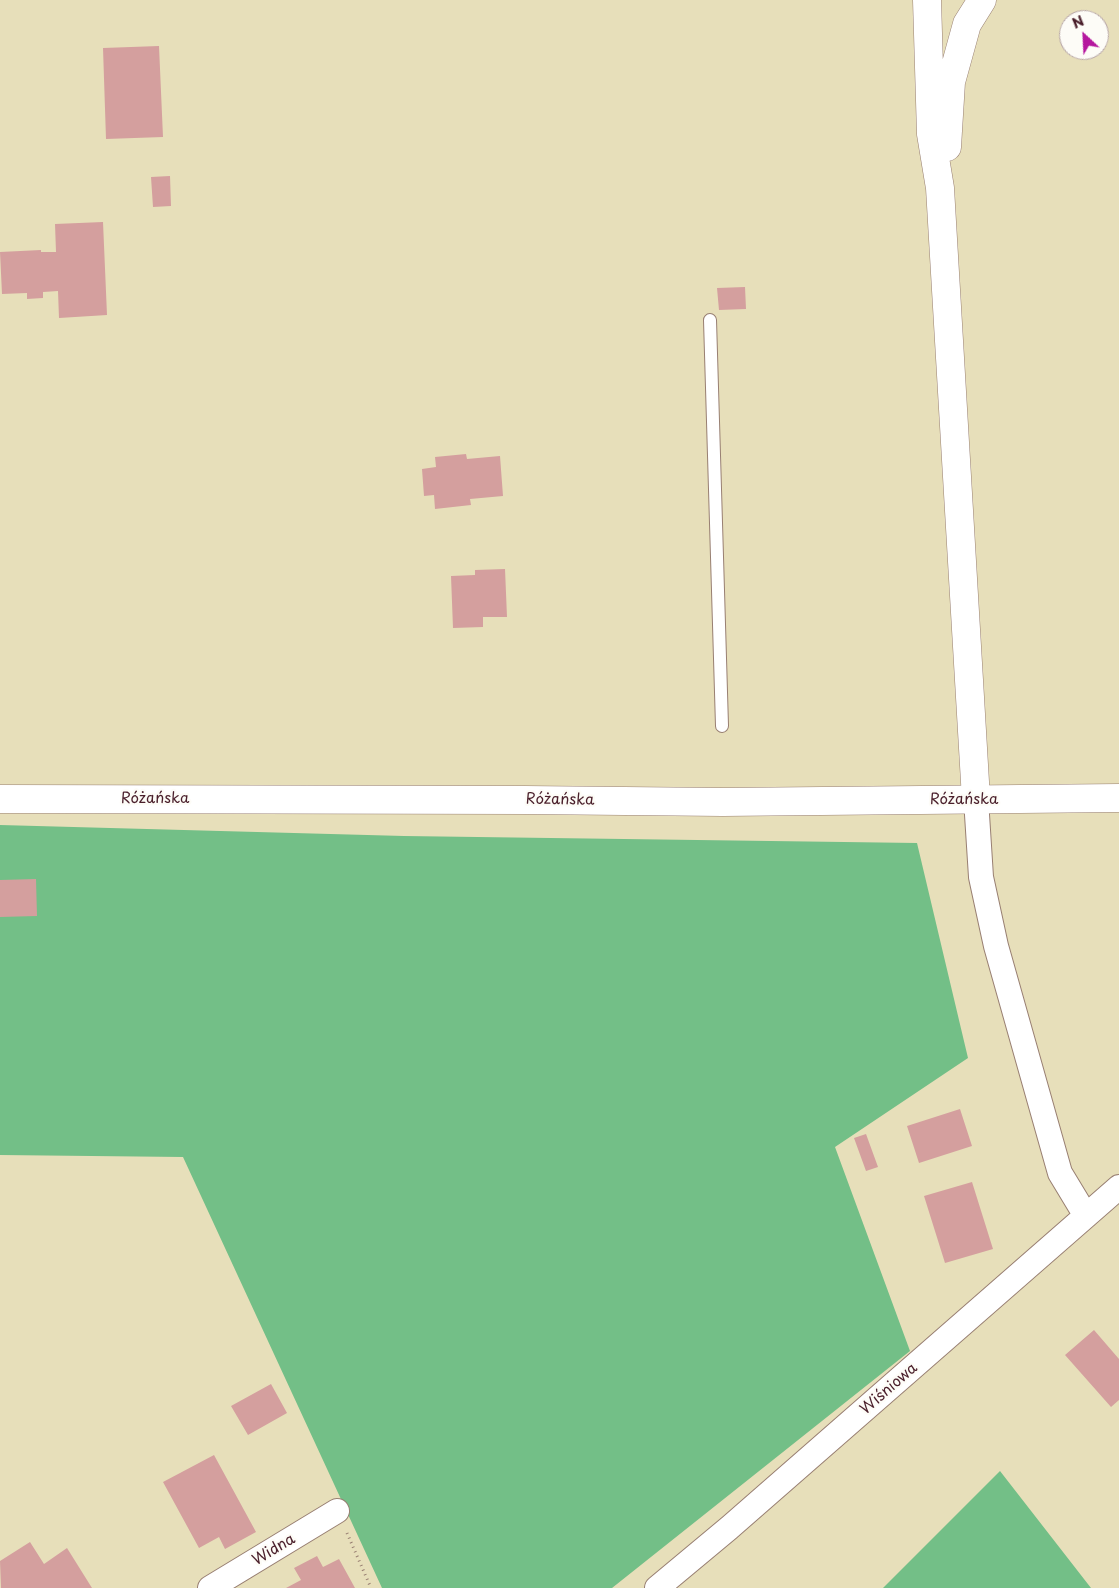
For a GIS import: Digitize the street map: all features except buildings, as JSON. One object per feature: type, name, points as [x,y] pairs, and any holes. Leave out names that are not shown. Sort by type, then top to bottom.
[{"type":"main road","points":[[927,0],[931,134],[940,188],[976,800]]},
{"type":"main road","points":[[940,188],[948,146],[951,82],[967,24],[982,0]]},
{"type":"main road","name":"Różańska","points":[[0,799],[723,802],[1119,798]]},
{"type":"street","points":[[976,800],[981,878],[996,946],[1060,1173],[1086,1216]]},
{"type":"street","name":"Wiśniowa","points":[[657,1588],[729,1528],[1119,1187]]},
{"type":"street","name":"Widna","points":[[210,1588],[338,1512]]},
{"type":"lane","points":[[710,320],[722,726]]},
{"type":"path","points":[[338,1512],[371,1588]]},
{"type":"green space","points":[[0,825],[404,836],[917,843],[968,1058],[835,1147],[910,1351],[612,1588],[382,1588],[183,1157],[0,1155]]},
{"type":"green space","points":[[1000,1471],[1091,1588],[883,1588]]}]
